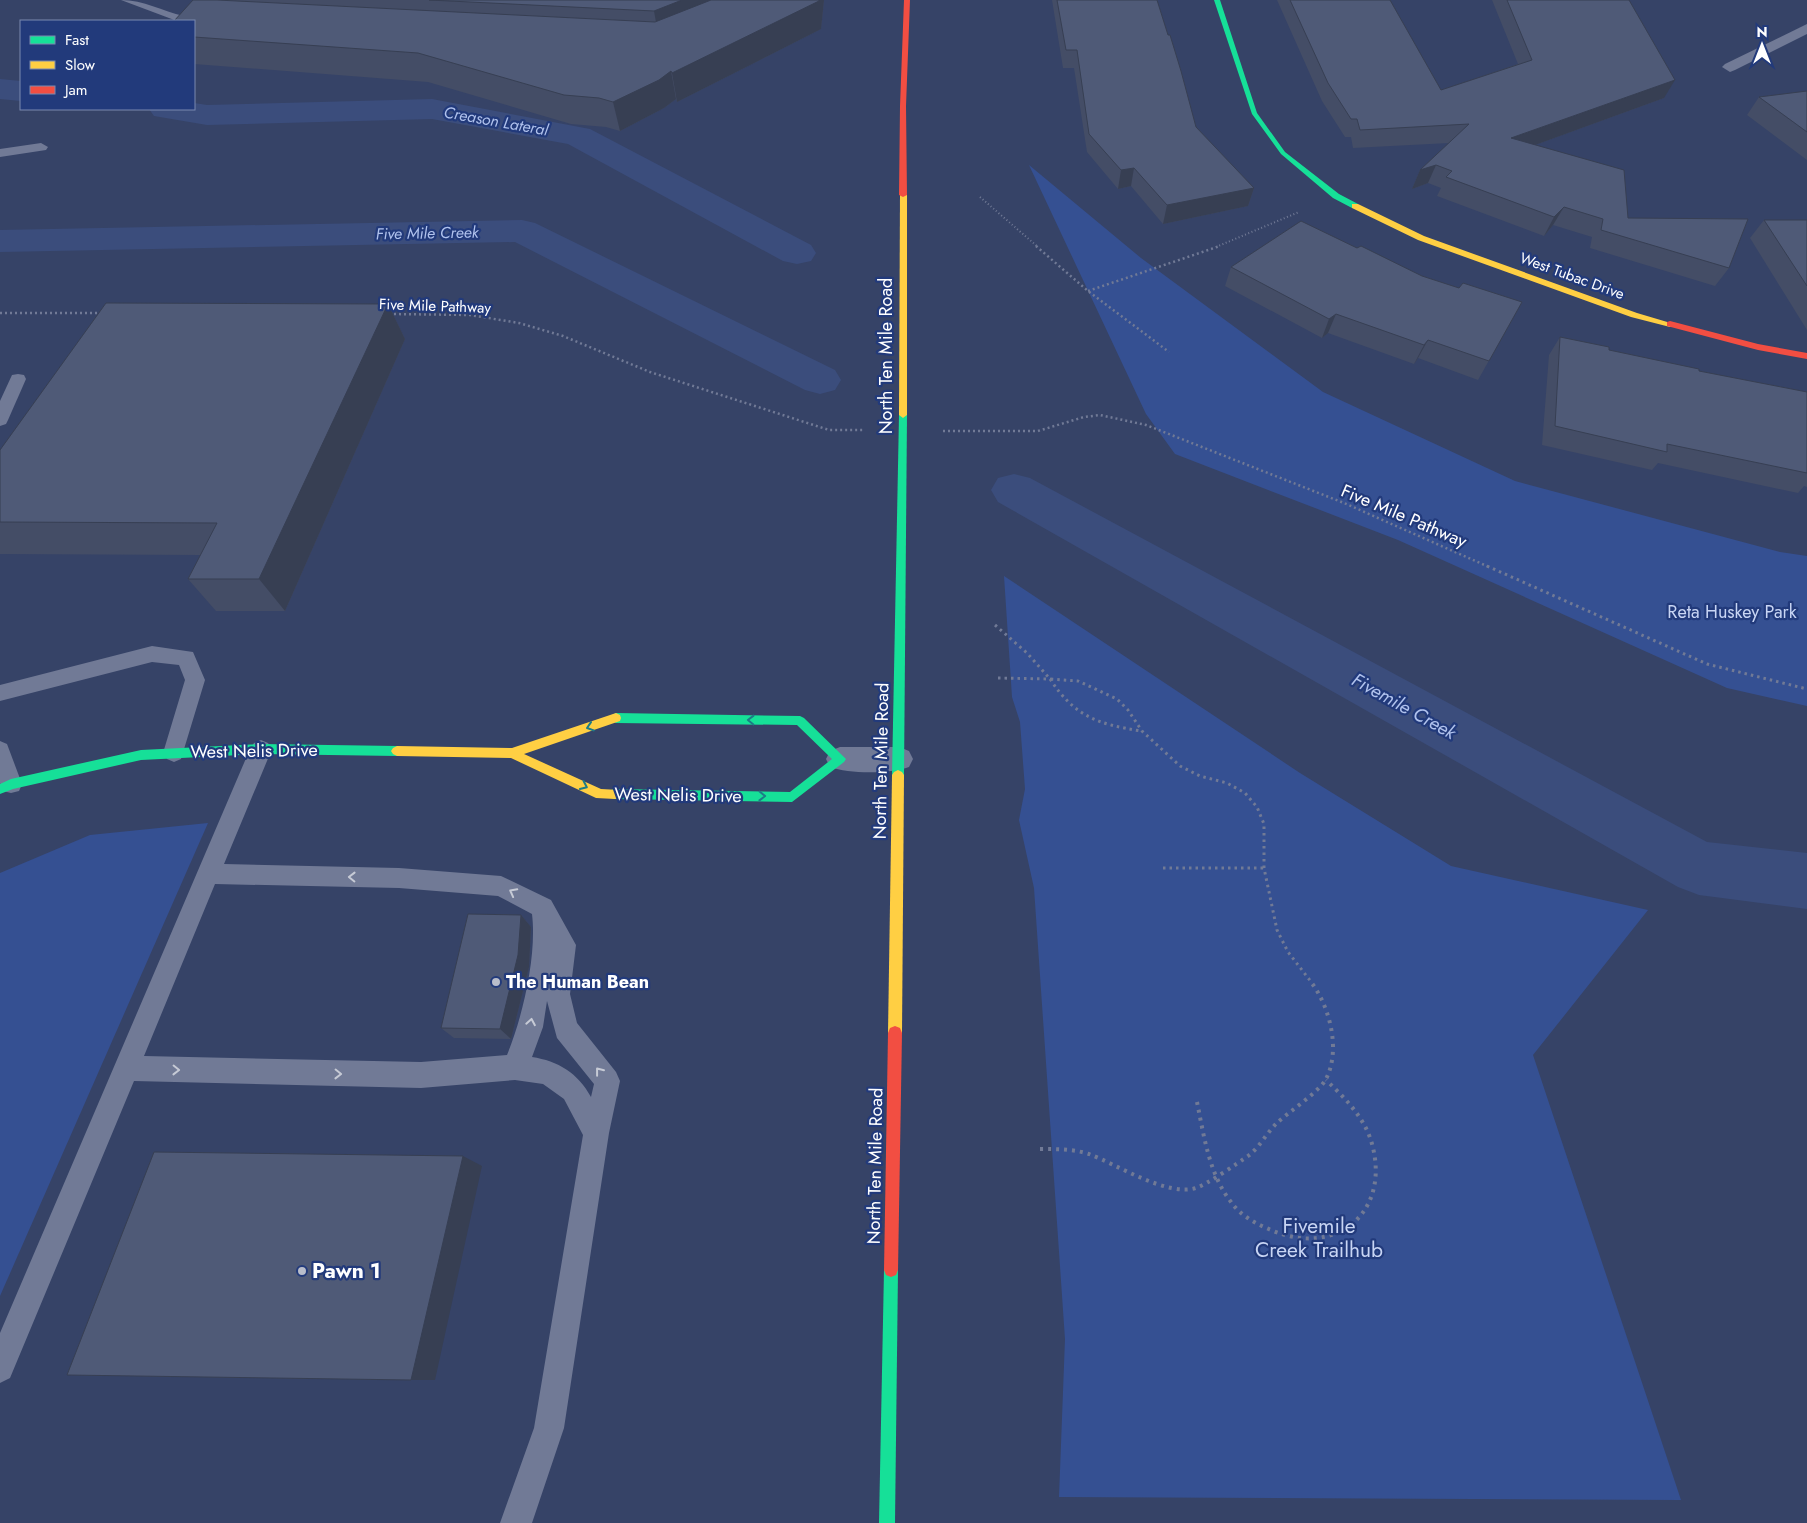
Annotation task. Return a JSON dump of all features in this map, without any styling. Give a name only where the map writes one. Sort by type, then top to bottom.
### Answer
[{"type":"street","name":"North Ten Mile Road","points":[[887,1523],[903,480],[903,106],[907,0]]},
{"type":"street","name":"West Tubac Drive","points":[[1217,0],[1254,113],[1284,153],[1336,196],[1420,238],[1634,314],[1758,347],[1807,356]]},
{"type":"street","points":[[1730,68],[1807,28]]},
{"type":"street","name":"West Nelis Drive","points":[[6,787],[141,754],[261,749],[512,753],[616,718],[800,721],[840,759],[792,797],[600,794],[512,753]]},
{"type":"street","points":[[840,759],[899,759]]},
{"type":"lane","points":[[127,0],[184,20],[195,7]]},
{"type":"lane","points":[[195,20],[214,21]]},
{"type":"lane","points":[[0,143],[42,147],[0,153]]},
{"type":"lane","points":[[0,420],[18,379]]},
{"type":"lane","points":[[0,693],[152,654],[186,658],[195,680],[174,753]]},
{"type":"lane","points":[[0,1368],[261,749]]},
{"type":"lane","points":[[0,750],[6,787]]},
{"type":"lane","points":[[209,874],[399,878],[501,886],[543,908],[564,945],[558,994],[566,1029],[607,1081],[596,1133],[549,1428],[516,1523]]},
{"type":"lane","points":[[515,1067],[531,1027],[546,934],[543,908]]},
{"type":"lane","points":[[127,1068],[421,1075],[515,1067],[548,1072],[573,1090],[596,1133]]},
{"type":"path","points":[[980,197],[1088,291],[1169,352]]},
{"type":"path","points":[[1088,291],[1174,260],[1231,243],[1304,209]]},
{"type":"path","points":[[0,313],[113,313]]},
{"type":"path","name":"Five Mile Pathway","points":[[382,314],[470,315],[519,323],[563,336],[650,372],[828,430]]},
{"type":"path","name":"Five Mile Pathway","points":[[982,431],[1038,431],[1084,417],[1100,416],[1120,418],[1146,425],[1344,503],[1707,664],[1807,689]]},
{"type":"path","points":[[995,625],[1027,653],[1050,679],[1061,698],[1078,714],[1093,722],[1142,731]]},
{"type":"path","points":[[998,678],[1078,681],[1117,699],[1128,710],[1142,731],[1180,766],[1200,776],[1227,783],[1244,793],[1257,807],[1264,824],[1264,868],[1277,930],[1288,952],[1317,990],[1330,1022],[1332,1057],[1326,1080],[1277,1123],[1249,1155],[1196,1188],[1176,1188],[1149,1181],[1088,1154],[1067,1149],[1040,1149]]},
{"type":"path","points":[[1163,868],[1264,868]]},
{"type":"path","points":[[1198,1102],[1204,1136],[1229,1201],[1246,1217],[1271,1232],[1296,1240],[1320,1241],[1340,1234],[1357,1222],[1368,1207],[1375,1188],[1376,1169],[1373,1146],[1353,1106],[1326,1080]]},
{"type":"green space","name":"Reta Huskey Park","points":[[1029,165],[1141,258],[1323,392],[1515,481],[1780,552],[1807,556],[1807,706],[1727,688],[1398,540],[1175,454],[1146,414]]},
{"type":"green space","name":"Fivemile Creek Trailhub","points":[[1004,576],[1300,773],[1451,866],[1648,910],[1533,1055],[1681,1500],[1059,1497],[1065,1339],[1034,888],[1019,820],[1025,789],[1020,722],[1012,697]]},
{"type":"green space","points":[[208,823],[0,1296],[0,873],[90,835]]},
{"type":"building","points":[[193,0],[655,22],[711,0],[819,0],[672,73],[671,71],[659,80],[613,102],[599,98],[564,95],[418,53],[195,37],[195,20],[175,20]]},
{"type":"building","points":[[429,0],[682,0],[654,11]]},
{"type":"building","points":[[1057,0],[1157,0],[1168,35],[1170,35],[1196,127],[1254,188],[1167,205],[1134,168],[1121,170],[1089,134],[1077,50],[1066,50]]},
{"type":"building","points":[[1290,0],[1390,0],[1441,90],[1532,60],[1507,0],[1629,0],[1675,80],[1511,138],[1624,170],[1628,218],[1748,219],[1729,268],[1601,230],[1603,219],[1564,207],[1554,217],[1446,177],[1452,171],[1436,165],[1420,170],[1469,124],[1360,130],[1357,119],[1351,119],[1328,83]]},
{"type":"building","points":[[1807,91],[1807,132],[1759,97]]},
{"type":"building","points":[[1764,220],[1807,220],[1807,286]]},
{"type":"building","points":[[1301,221],[1357,248],[1361,246],[1422,276],[1459,288],[1463,283],[1522,302],[1489,361],[1428,340],[1424,345],[1336,314],[1329,319],[1231,267]]},
{"type":"building","points":[[106,303],[388,304],[259,579],[188,579],[217,523],[0,522],[0,450]]},
{"type":"building","points":[[1560,337],[1609,347],[1609,350],[1699,369],[1699,371],[1807,392],[1807,473],[1667,444],[1667,452],[1555,426]]},
{"type":"building","name":"The Human Bean","points":[[468,914],[521,915],[518,955],[500,1029],[441,1028]]},
{"type":"building","name":"Pawn 1","points":[[154,1152],[463,1156],[411,1380],[67,1375]]},
{"type":"waterway","name":"Creason Lateral","points":[[0,89],[20,91]]},
{"type":"waterway","name":"Creason Lateral","points":[[173,110],[207,115],[432,109],[578,136],[797,253]]},
{"type":"waterway","name":"Five Mile Creek","points":[[0,241],[522,231],[820,380]]},
{"type":"waterway","name":"Fivemile Creek","points":[[1014,490],[1699,868],[1807,881]]},
{"type":"traffic: fast","points":[[1217,0],[1254,113],[1283,153],[1336,196],[1355,206]]},
{"type":"traffic: fast","points":[[898,775],[903,415]]},
{"type":"traffic: fast","points":[[615,794],[792,797],[840,759],[800,721],[616,718]]},
{"type":"traffic: fast","points":[[0,789],[11,784],[141,755],[261,749],[397,751]]},
{"type":"traffic: fast","points":[[887,1523],[891,1270]]},
{"type":"traffic: slow","points":[[903,195],[903,415]]},
{"type":"traffic: slow","points":[[1355,206],[1421,238],[1634,315],[1670,324]]},
{"type":"traffic: slow","points":[[615,794],[600,794],[512,753],[616,718]]},
{"type":"traffic: slow","points":[[397,751],[512,753]]},
{"type":"traffic: slow","points":[[895,1033],[898,775]]},
{"type":"traffic: jam","points":[[903,195],[903,106],[907,0]]},
{"type":"traffic: jam","points":[[1670,324],[1758,347],[1807,356]]},
{"type":"traffic: jam","points":[[891,1270],[895,1033]]},
{"type":"place","name":"The Human Bean","points":[[496,982]]},
{"type":"place","name":"Pawn 1","points":[[302,1271]]}]
